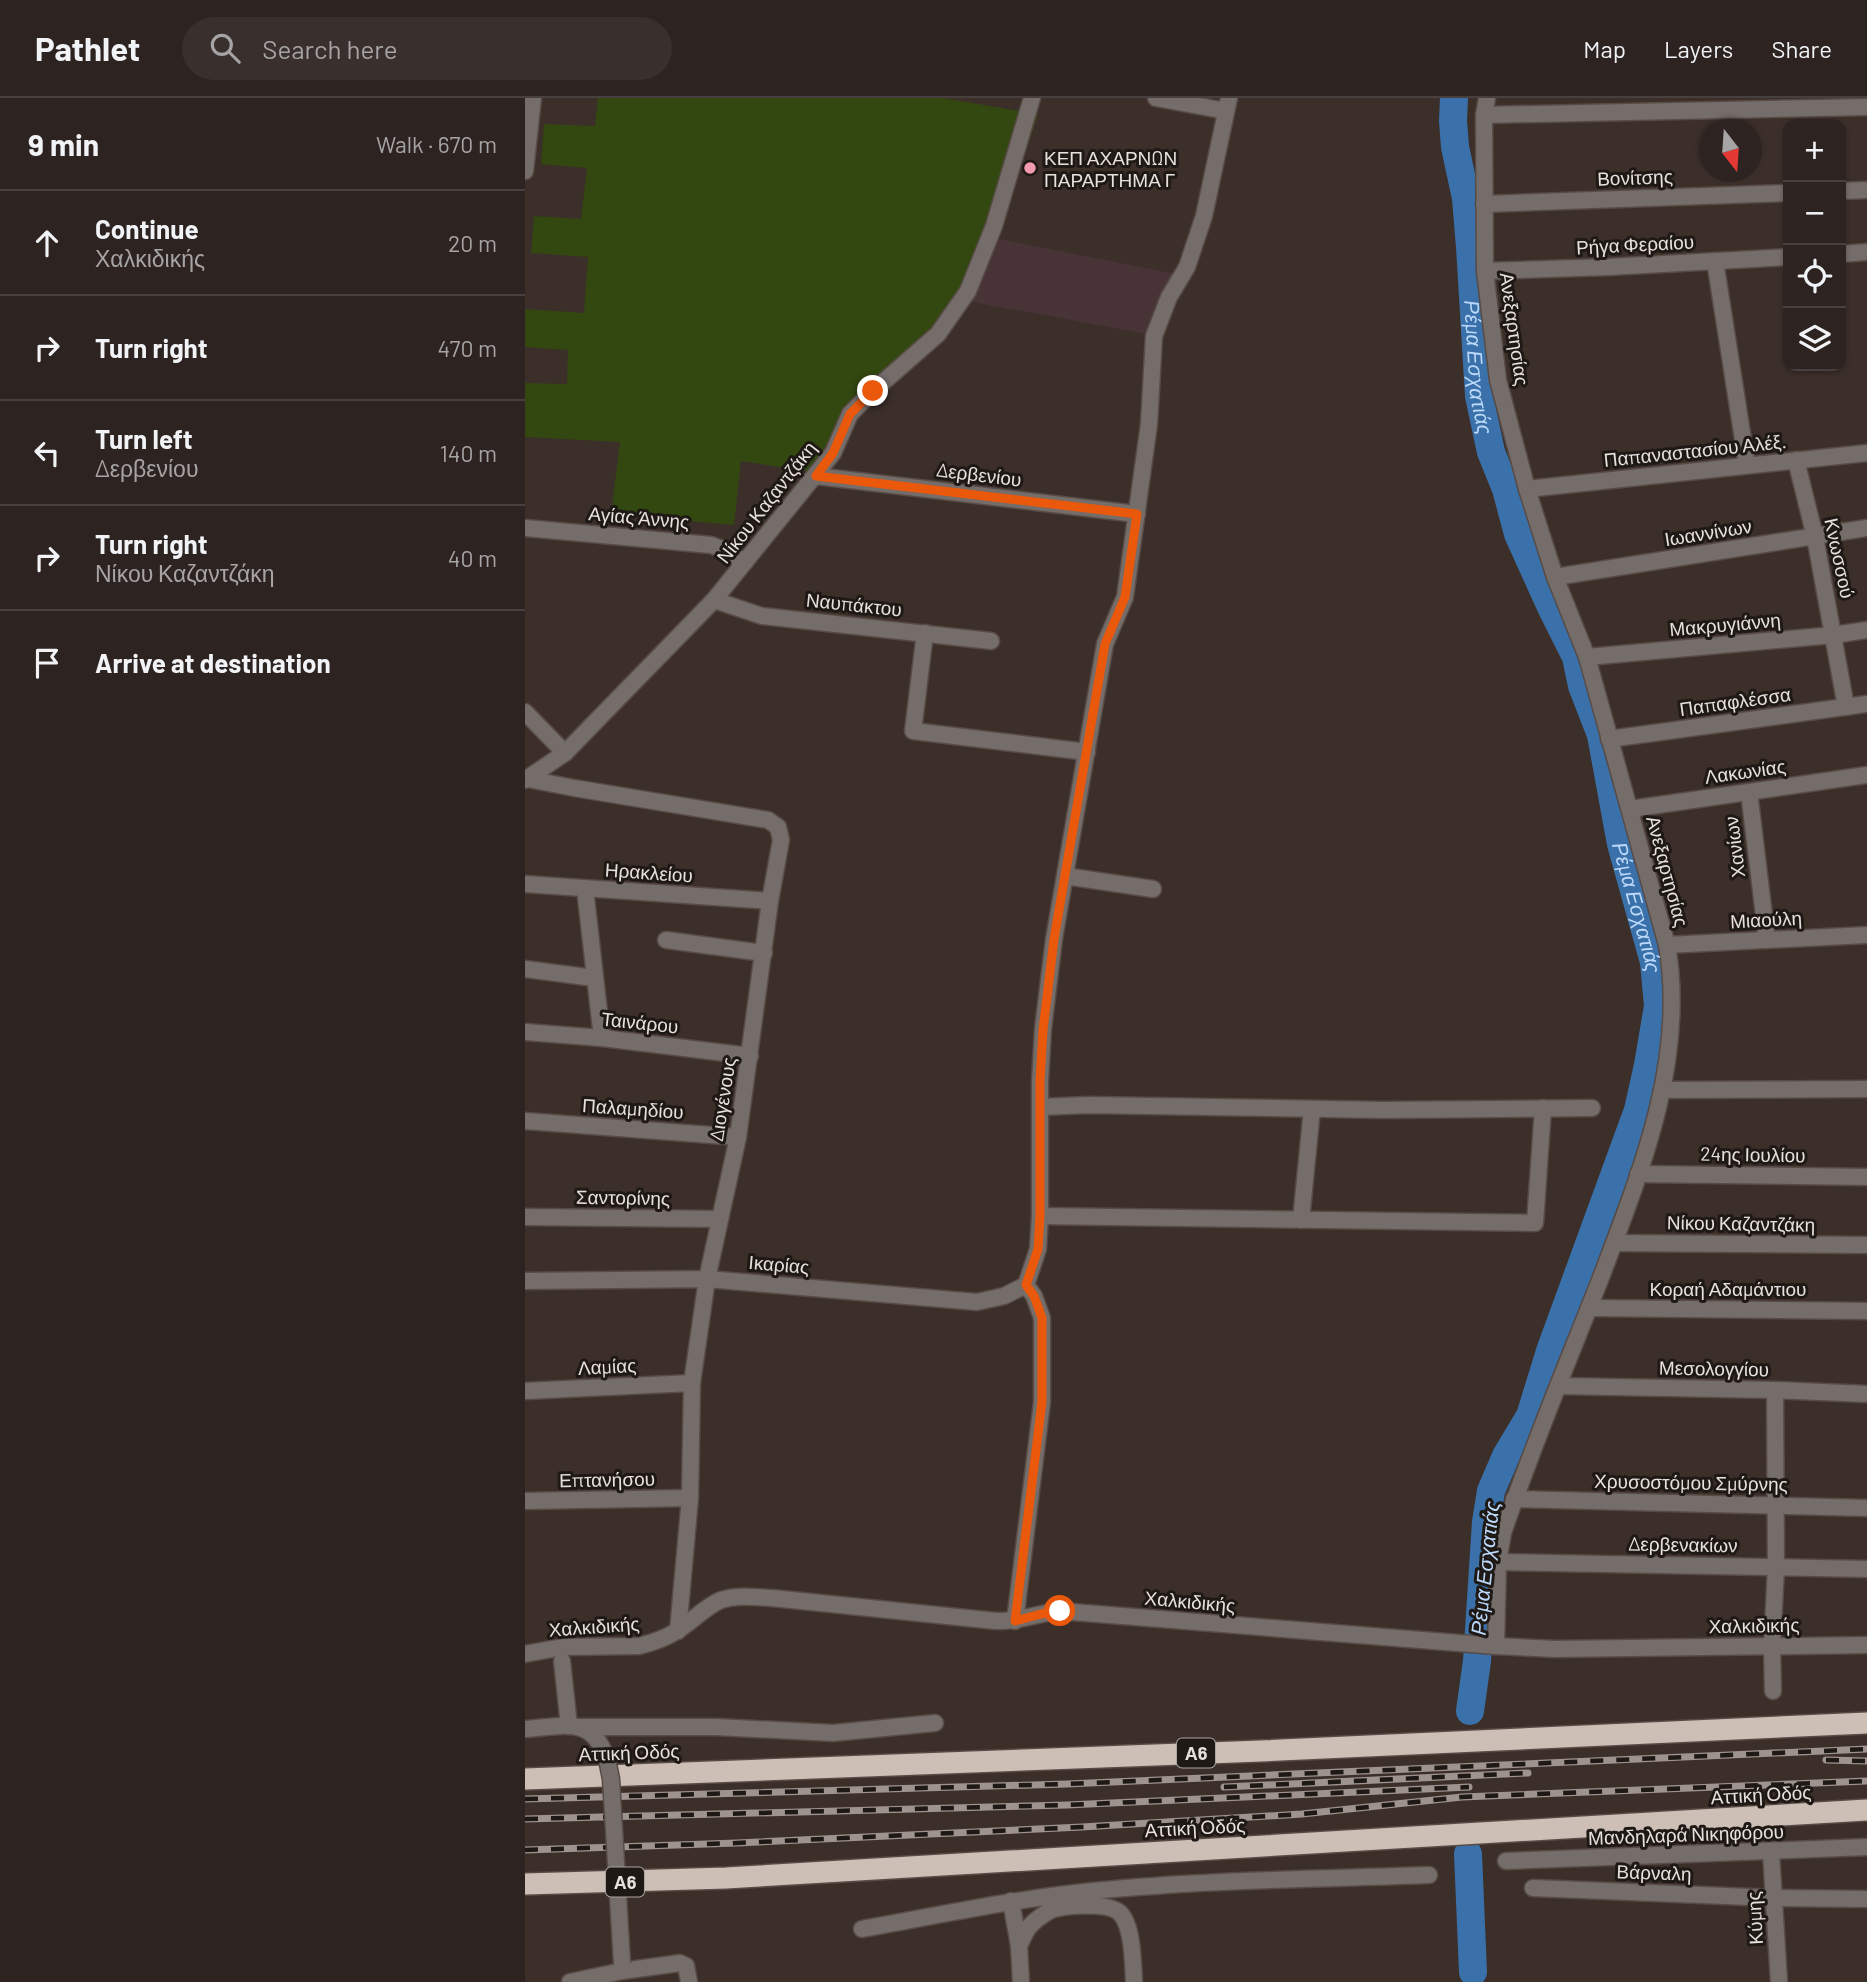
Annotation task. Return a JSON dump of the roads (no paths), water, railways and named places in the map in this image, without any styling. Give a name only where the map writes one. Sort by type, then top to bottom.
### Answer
[{"type":"highway","name":"Αττική Οδός","points":[[525,1779],[1288,1750],[1867,1723]]},
{"type":"highway","name":"Αττική Οδός","points":[[525,1884],[726,1878],[1867,1810]]},
{"type":"street","points":[[525,171],[533,98]]},
{"type":"street","name":"Νίκου Καζαντζάκη","points":[[526,779],[565,753],[714,600],[833,453],[850,414],[938,334],[968,291],[994,226],[1032,98]]},
{"type":"street","points":[[1015,1621],[1042,1402],[1042,1318],[1034,1296],[1026,1285],[1038,1249],[1043,1030],[1054,939],[1105,644],[1125,597],[1149,424],[1154,336],[1169,297],[1187,267],[1204,216],[1227,105],[1156,98]]},
{"type":"street","name":"Ανεξαρτησίας","points":[[1487,98],[1484,115],[1485,271],[1498,380],[1527,489],[1555,577],[1587,657],[1630,809],[1667,945],[1671,969],[1672,1012],[1662,1090],[1649,1143],[1614,1243],[1503,1533],[1490,1646]]},
{"type":"street","points":[[1484,115],[1867,107]]},
{"type":"street","points":[[1846,191],[1867,190]]},
{"type":"street","name":"Βονίτσης","points":[[1484,204],[1783,193]]},
{"type":"street","points":[[1846,254],[1867,252]]},
{"type":"street","name":"Ρήγα Φεραίου","points":[[1485,271],[1783,257]]},
{"type":"street","points":[[1715,261],[1748,465]]},
{"type":"street","name":"Παπαναστασίου Αλέξ.","points":[[1527,489],[1867,453]]},
{"type":"street","name":"Κνωσσού","points":[[1796,460],[1815,537],[1846,707]]},
{"type":"street","name":"Δερβενίου","points":[[816,476],[1137,514]]},
{"type":"street","name":"Αγίας Άννης","points":[[525,528],[711,545],[745,562]]},
{"type":"street","name":"Ιωαννίνων","points":[[1555,577],[1867,528]]},
{"type":"street","name":"Ναυπάκτου","points":[[714,600],[762,615],[991,641]]},
{"type":"street","name":"Μακρυγιάννη","points":[[1587,657],[1867,630]]},
{"type":"street","points":[[925,633],[913,731],[1087,752]]},
{"type":"street","name":"Παπαφλέσσα","points":[[1609,739],[1867,704]]},
{"type":"street","points":[[525,712],[565,753]]},
{"type":"street","name":"Λακωνίας","points":[[1630,809],[1867,775]]},
{"type":"street","name":"Διογένους","points":[[526,779],[768,820],[778,827],[781,840],[770,901],[738,1137],[707,1279],[692,1383],[690,1498],[678,1631]]},
{"type":"street","name":"Χανίων","points":[[1749,792],[1767,940]]},
{"type":"street","points":[[1065,876],[1153,889]]},
{"type":"street","name":"Ηρακλείου","points":[[525,884],[770,901]]},
{"type":"street","points":[[585,889],[602,1038]]},
{"type":"street","name":"Μιαούλη","points":[[1667,945],[1867,935]]},
{"type":"street","points":[[666,940],[764,953]]},
{"type":"street","points":[[525,969],[594,978]]},
{"type":"street","name":"Ταινάρου","points":[[525,1032],[602,1038],[750,1056]]},
{"type":"street","points":[[1662,1090],[1867,1089]]},
{"type":"street","points":[[1040,1107],[1592,1108]]},
{"type":"street","points":[[1040,1216],[1535,1223],[1543,1108]]},
{"type":"street","points":[[1301,1220],[1312,1109]]},
{"type":"street","name":"Παλαμηδίου","points":[[525,1121],[738,1137]]},
{"type":"street","name":"24ης Ιουλίου","points":[[1638,1174],[1867,1177]]},
{"type":"street","name":"Σαντορίνης","points":[[525,1217],[720,1219]]},
{"type":"street","name":"Νίκου Καζαντζάκη","points":[[1614,1243],[1867,1245]]},
{"type":"street","name":"Ικαρίας","points":[[525,1281],[707,1279],[977,1301],[1004,1296],[1026,1285]]},
{"type":"street","name":"Κοραή Αδαμάντιου","points":[[1589,1308],[1867,1311]]},
{"type":"street","name":"Λαμίας","points":[[525,1391],[692,1383]]},
{"type":"street","name":"Μεσολογγίου","points":[[1559,1386],[1867,1394]]},
{"type":"street","points":[[1773,1691],[1776,1567],[1775,1390]]},
{"type":"street","name":"Επτανήσου","points":[[525,1501],[690,1498]]},
{"type":"street","name":"Χρυσοστόμου Σμύρνης","points":[[1514,1499],[1867,1508]]},
{"type":"street","name":"Δερβενακίων","points":[[1499,1562],[1867,1569]]},
{"type":"street","name":"Χαλκιδικής","points":[[525,1654],[563,1647],[639,1646],[678,1631],[713,1604],[735,1597],[772,1598],[988,1621],[1015,1621],[1060,1611],[1462,1645],[1556,1649],[1867,1645]]},
{"type":"street","points":[[562,1661],[575,1727]]},
{"type":"street","points":[[525,1729],[716,1727],[833,1733],[935,1723]]},
{"type":"street","points":[[575,1727],[593,1733],[601,1743],[611,1779],[622,1967]]},
{"type":"street","name":"Μανδηλαρά Νικηφόρου","points":[[1506,1861],[1867,1847]]},
{"type":"street","name":"Κύμης","points":[[1771,1852],[1779,1982]]},
{"type":"street","points":[[862,1929],[1011,1901],[1094,1891],[1429,1875]]},
{"type":"street","name":"Βάρναλη","points":[[1533,1888],[1867,1899]]},
{"type":"street","points":[[1011,1901],[1019,1946],[1021,1982]]},
{"type":"street","points":[[1019,1946],[1029,1926],[1049,1911],[1073,1906],[1100,1906],[1119,1912],[1127,1922],[1134,1982]]},
{"type":"street","points":[[570,1982],[622,1967],[680,1963],[686,1966],[689,1982]]},
{"type":"waterway","name":"Ρέμα Εσχατιάς","points":[[1454,98],[1455,147],[1466,198],[1479,396],[1491,452],[1506,489],[1518,534],[1576,657],[1582,686],[1601,735],[1621,844],[1654,962],[1658,1006],[1638,1110],[1550,1351],[1530,1416],[1506,1456],[1491,1491],[1486,1522],[1477,1661],[1470,1711]]},
{"type":"waterway","name":"Ρέμα Εσχατιάς","points":[[1468,1854],[1473,1972]]},
{"type":"waterway","points":[[1466,1982],[1473,1972]]},
{"type":"railway","points":[[525,1799],[1067,1784],[1867,1749]]},
{"type":"railway","points":[[1826,1760],[1867,1761]]},
{"type":"railway","points":[[1224,1787],[1528,1773]]},
{"type":"railway","points":[[525,1850],[1082,1827],[1302,1814],[1462,1797],[1867,1781]]},
{"type":"railway","points":[[525,1819],[1067,1805],[1469,1787]]},
{"type":"place","name":"ΚΕΠ ΑΧΑΡΝΩΝ ΠΑΡΑΡΤΗΜΑ Γ","points":[[1030,168]]}]
